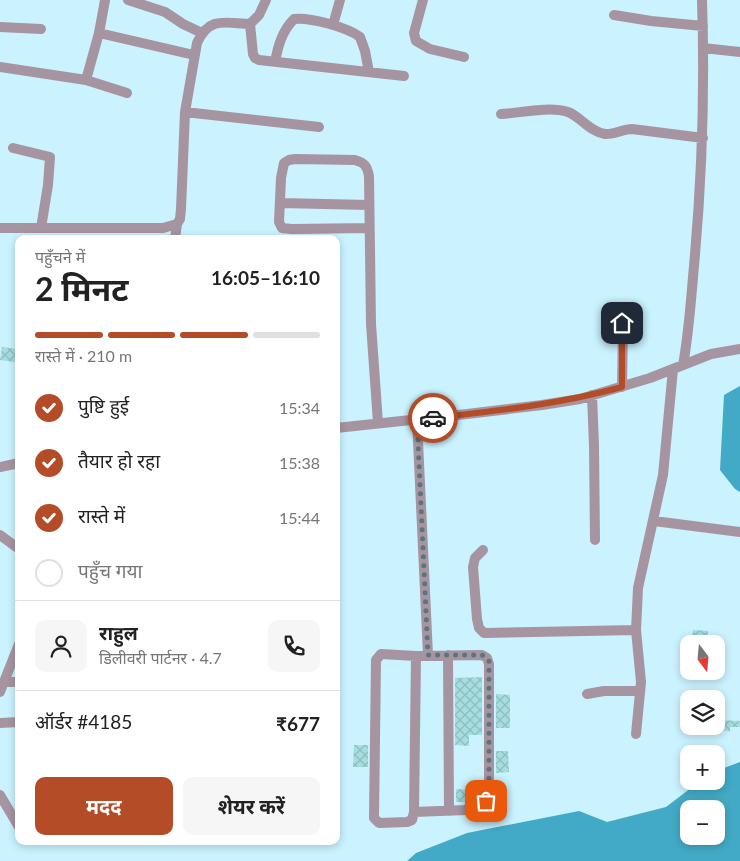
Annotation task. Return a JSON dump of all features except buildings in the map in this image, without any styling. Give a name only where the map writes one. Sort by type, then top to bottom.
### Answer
[{"type":"street","points":[[86,80],[99,33],[105,0]]},
{"type":"street","points":[[128,0],[166,12],[183,24],[202,32]]},
{"type":"street","points":[[176,235],[181,209],[185,112],[194,55],[202,32],[214,24],[250,24],[259,15],[266,0]]},
{"type":"street","points":[[333,26],[340,0]]},
{"type":"street","points":[[423,0],[414,33],[416,41],[430,49],[464,57]]},
{"type":"street","points":[[683,365],[697,234],[703,138],[702,0]]},
{"type":"street","points":[[614,15],[658,22],[703,26]]},
{"type":"street","points":[[275,62],[279,43],[289,24],[294,19],[300,18],[333,26],[360,36],[366,51],[370,72]]},
{"type":"street","points":[[250,24],[255,58],[264,61],[404,76]]},
{"type":"street","points":[[0,27],[41,29]]},
{"type":"street","points":[[99,33],[194,55]]},
{"type":"street","points":[[703,48],[740,52]]},
{"type":"street","points":[[0,67],[86,80],[127,93]]},
{"type":"street","points":[[501,114],[556,110],[576,116],[603,134],[632,129],[703,138]]},
{"type":"street","points":[[185,112],[319,128]]},
{"type":"street","points":[[13,148],[50,157],[48,185],[41,228]]},
{"type":"street","points":[[370,228],[282,228],[279,222],[281,173],[284,163],[296,159],[355,160],[363,162],[367,167],[369,176],[369,205],[370,228],[371,333],[378,423]]},
{"type":"street","points":[[280,203],[369,205]]},
{"type":"street","points":[[0,228],[162,228],[177,224]]},
{"type":"street","points":[[622,323],[622,387]]},
{"type":"street","points":[[340,428],[542,405],[622,387],[711,354],[740,349]]},
{"type":"street","points":[[636,734],[640,691],[640,665],[636,630],[637,597],[641,569],[654,521],[663,475],[673,369]]},
{"type":"street","points":[[592,395],[595,540]]},
{"type":"street","points":[[417,420],[428,655]]},
{"type":"street","points":[[0,467],[15,464]]},
{"type":"street","points":[[654,521],[740,532]]},
{"type":"street","points":[[0,535],[15,546]]},
{"type":"street","points":[[483,550],[475,558],[473,567],[477,619],[481,631],[489,633],[636,630]]},
{"type":"street","points":[[414,812],[466,810],[475,803],[489,799],[490,664],[487,658],[482,655],[416,656],[384,653],[377,658],[374,814],[376,822],[410,821],[413,818],[416,656]]},
{"type":"street","points":[[0,692],[15,654]]},
{"type":"street","points":[[448,655],[448,811]]},
{"type":"street","points":[[4,682],[15,682]]},
{"type":"street","points":[[588,694],[604,691],[640,691]]},
{"type":"street","points":[[0,723],[15,722]]},
{"type":"street","points":[[0,795],[15,820]]},
{"type":"water","points":[[740,386],[740,492],[735,489],[720,470],[724,395]]},
{"type":"water","points":[[740,762],[740,861],[407,861],[416,853],[467,833],[579,811],[607,822],[666,807],[688,790],[725,790],[725,768]]},
{"type":"way so far","points":[[433,418],[417,420],[428,655],[482,655],[489,661],[489,799],[486,801]]},
{"type":"route","points":[[433,418],[542,405],[580,398],[622,387],[622,323]]}]
